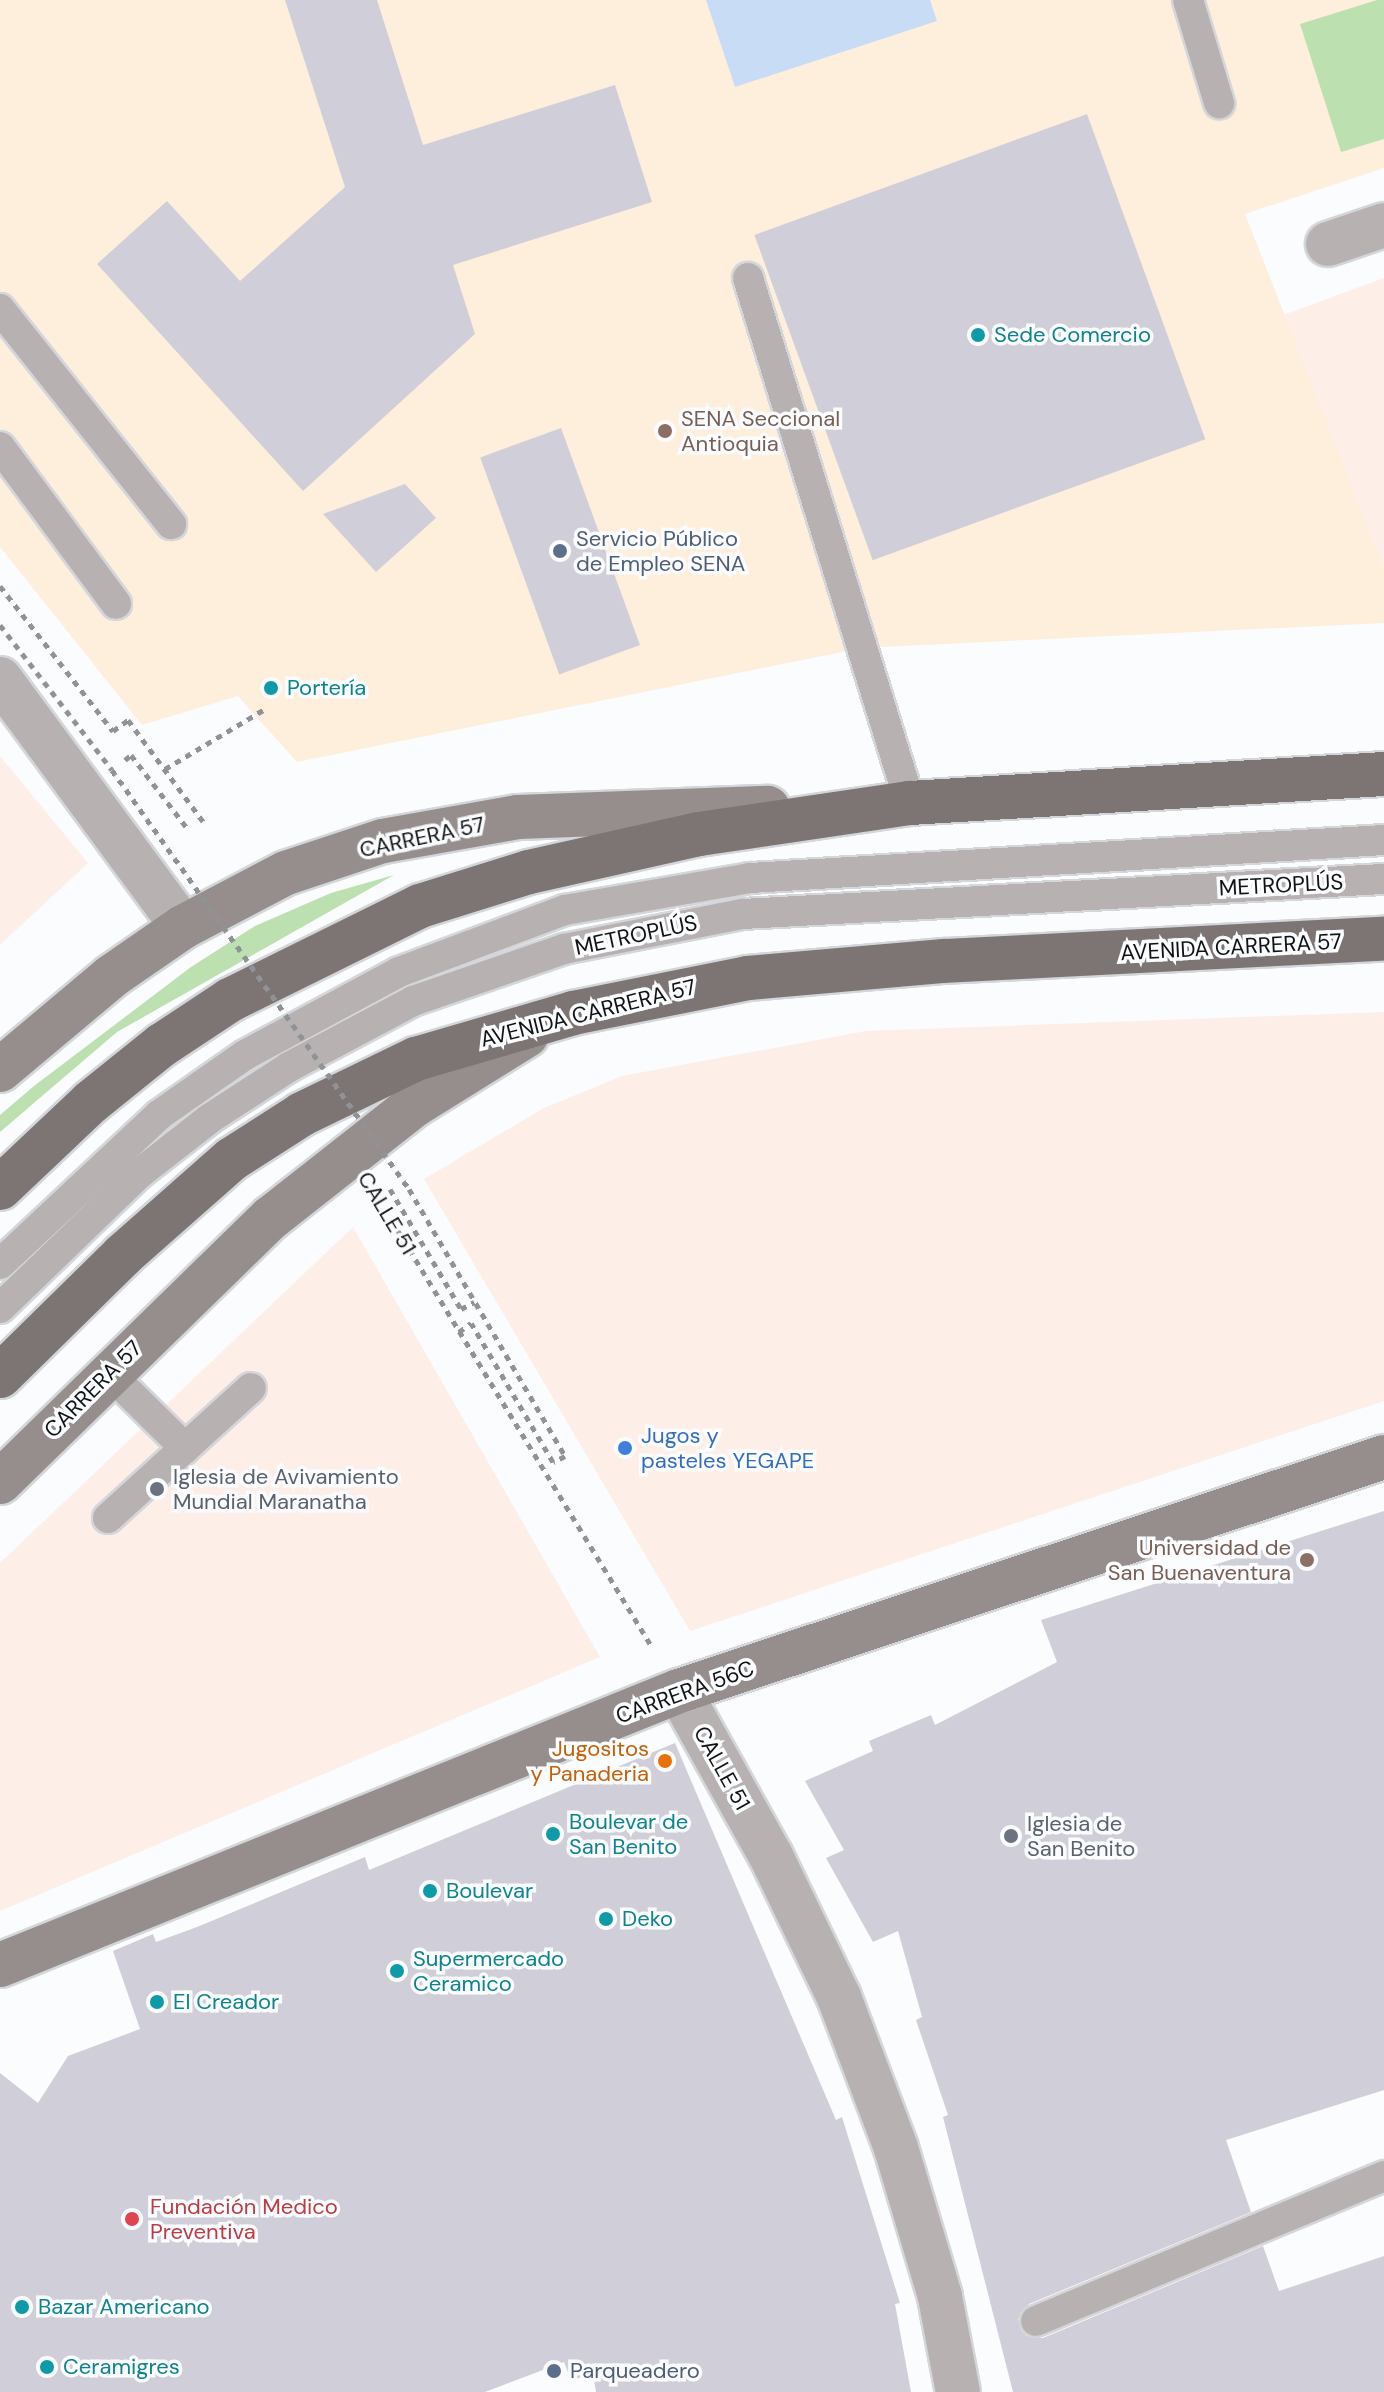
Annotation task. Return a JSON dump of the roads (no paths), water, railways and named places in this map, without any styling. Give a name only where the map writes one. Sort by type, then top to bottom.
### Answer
[{"type":"main road","points":[[0,1188],[91,1102],[162,1045],[230,1000],[420,906],[617,850],[910,803],[1384,774]]},
{"type":"main road","name":"AVENIDA CARRERA 57","points":[[0,1376],[176,1206],[232,1159],[302,1114],[416,1059],[650,994],[831,969],[1384,939]]},
{"type":"street","points":[[1328,244],[1384,225]]},
{"type":"street","points":[[0,679],[183,927]]},
{"type":"street","name":"CARRERA 57","points":[[0,1070],[112,976],[183,927],[286,873],[383,841],[518,817],[910,803]]},
{"type":"street","name":"CARRERA 57","points":[[0,1482],[272,1217],[350,1153],[465,1071],[573,1013]]},
{"type":"street","name":"CARRERA 56C","points":[[0,1965],[679,1691],[1384,1457]]},
{"type":"street","name":"CALLE 51","points":[[679,1691],[771,1856],[839,1997],[896,2148],[940,2297],[958,2392]]},
{"type":"lane","points":[[1188,0],[1219,103]]},
{"type":"lane","points":[[748,278],[910,803]]},
{"type":"lane","points":[[0,309],[171,524]]},
{"type":"lane","points":[[0,447],[116,604]]},
{"type":"lane","name":"METROPLÚS","points":[[0,1264],[159,1115],[232,1063],[399,972],[565,910],[750,878],[1384,840]]},
{"type":"lane","name":"METROPLÚS","points":[[0,1308],[140,1173],[209,1119],[289,1067],[413,1001],[564,949],[758,912],[1384,879]]},
{"type":"lane","points":[[109,1373],[185,1448]]},
{"type":"lane","points":[[108,1518],[251,1388]]},
{"type":"lane","points":[[1036,2321],[1384,2176]]},
{"type":"water","points":[[706,0],[930,0],[937,21],[735,87]]},
{"type":"place","name":"Sede Comercio","points":[[978,335]]},
{"type":"place","name":"SENA Seccional Antioquia","points":[[665,431]]},
{"type":"place","name":"Servicio Público de Empleo SENA","points":[[560,551]]},
{"type":"place","name":"Portería","points":[[271,688]]},
{"type":"place","name":"Jugos y pasteles YEGAPE","points":[[625,1448]]},
{"type":"place","name":"Iglesia de Avivamiento Mundial Maranatha","points":[[157,1489]]},
{"type":"place","name":"Universidad de San Buenaventura","points":[[1307,1560]]},
{"type":"place","name":"Jugositos y Panaderia","points":[[665,1761]]},
{"type":"place","name":"Boulevar de San Benito","points":[[553,1834]]},
{"type":"place","name":"Iglesia de San Benito","points":[[1011,1836]]},
{"type":"place","name":"Boulevar","points":[[430,1891]]},
{"type":"place","name":"Deko","points":[[606,1919]]},
{"type":"place","name":"Supermercado Ceramico","points":[[397,1971]]},
{"type":"place","name":"El Creador","points":[[157,2002]]},
{"type":"place","name":"Fundación Medico Preventiva","points":[[132,2219]]},
{"type":"place","name":"Bazar Americano","points":[[22,2307]]},
{"type":"place","name":"Ceramigres","points":[[47,2367]]},
{"type":"place","name":"Parqueadero","points":[[554,2371]]}]
